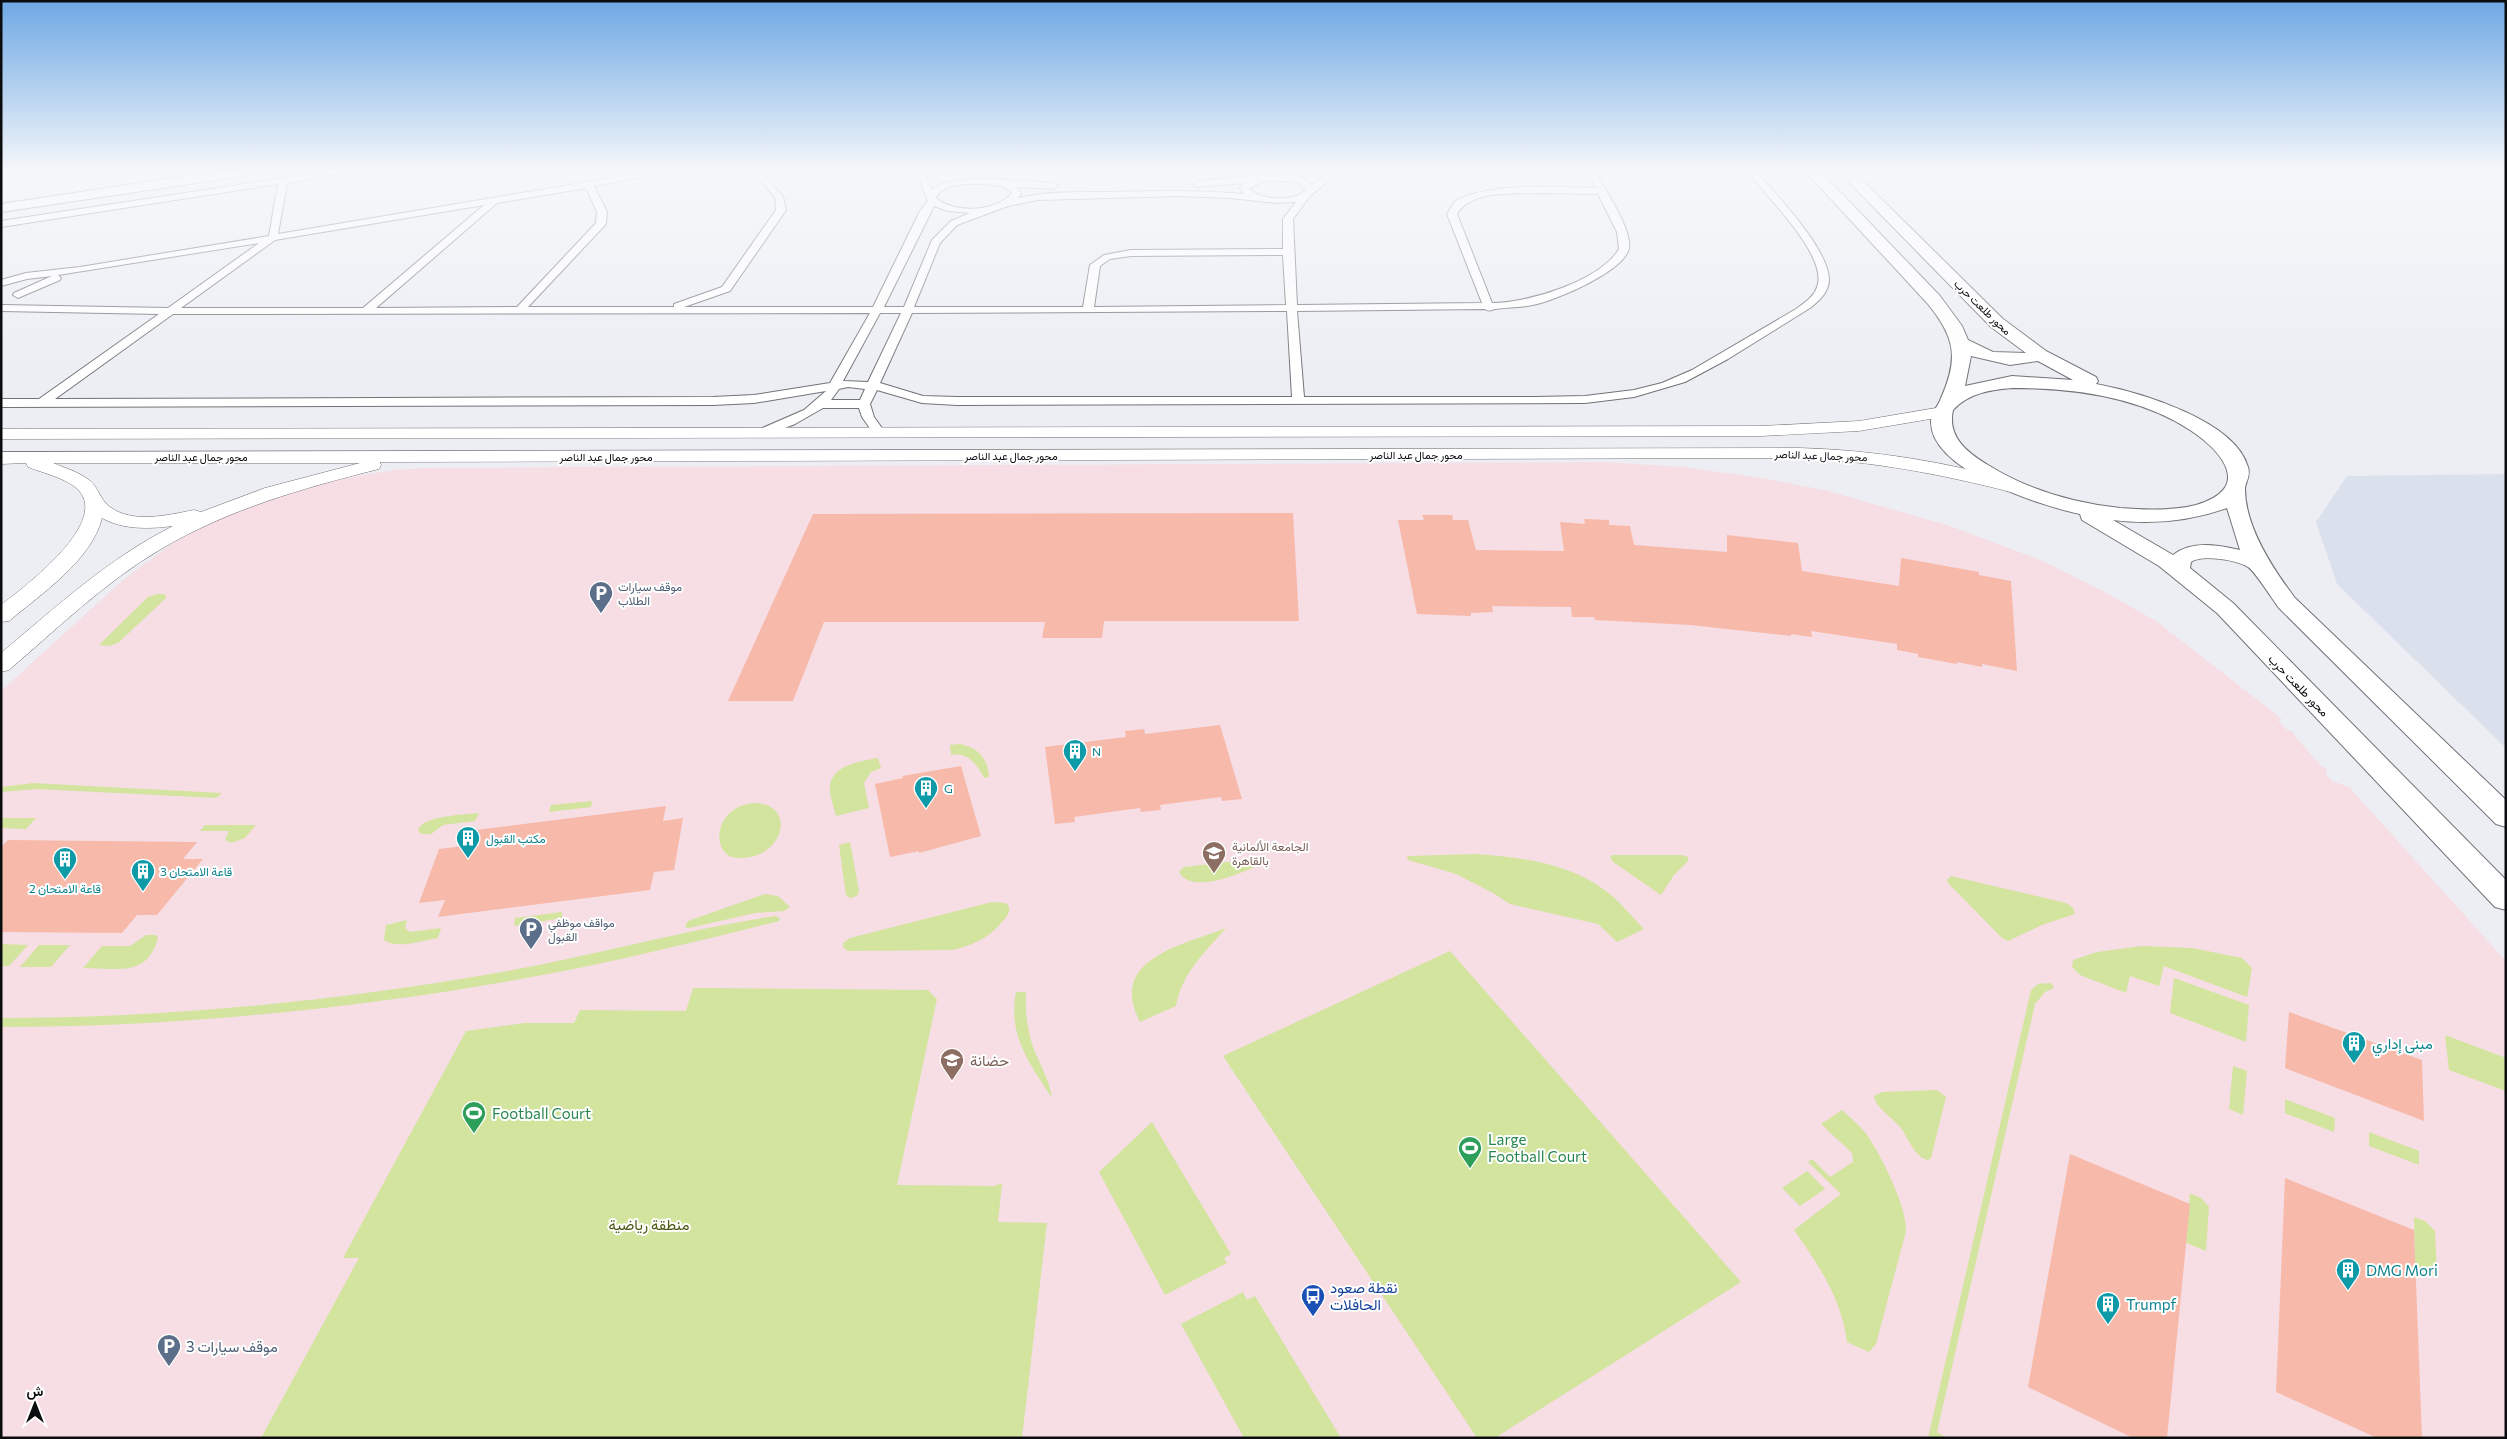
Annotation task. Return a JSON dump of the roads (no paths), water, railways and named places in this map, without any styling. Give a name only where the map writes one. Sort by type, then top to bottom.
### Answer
[{"type":"main road","points":[[1875,238],[1944,312],[1960,343],[1962,365],[1946,408],[1941,423],[1944,434],[1957,451],[1978,468],[2018,488],[2067,504],[2120,514],[2171,515],[2212,507],[2226,500],[2236,491],[2240,482],[2240,471],[2236,460],[2215,438],[2168,411],[2119,394],[2067,384],[2012,382],[1973,389],[1946,408]]},
{"type":"main road","name":"محور طلعت حرب","points":[[1912,238],[1997,323],[2040,355],[2119,394]]},
{"type":"main road","points":[[1960,343],[1976,352],[2000,359],[2031,359],[2040,355]]},
{"type":"main road","name":"محور جمال عبد الناصر","points":[[1,434],[878,431],[1761,432],[1843,428],[1903,420],[1946,408]]},
{"type":"main road","points":[[1843,428],[1866,430],[1886,440],[1889,448],[1883,454],[1861,456]]},
{"type":"main road","points":[[621,456],[638,432]]},
{"type":"main road","name":"محور جمال عبد الناصر","points":[[9,458],[1799,453],[1861,456],[1933,466],[2018,488]]},
{"type":"main road","points":[[9,458],[62,472],[83,484],[102,512],[118,519],[142,522],[171,520],[232,506],[306,482],[408,456]]},
{"type":"main road","points":[[2236,491],[2240,524],[2257,562],[2287,603],[2506,817]]},
{"type":"main road","points":[[1,616],[73,552],[90,526],[94,502]]},
{"type":"main road","name":"محور طلعت حرب","points":[[2067,504],[2119,531],[2178,569],[2225,608],[2506,899]]},
{"type":"main road","points":[[1,665],[89,591],[136,555],[176,532],[232,506]]},
{"type":"main road","points":[[2178,569],[2180,559],[2201,552],[2222,552],[2257,562]]},
{"type":"street","points":[[1,283],[26,276],[80,270],[266,238]]},
{"type":"street","points":[[42,403],[173,311],[271,238]]},
{"type":"street","points":[[367,310],[451,238]]},
{"type":"street","points":[[520,310],[589,238]]},
{"type":"street","points":[[735,299],[766,238]]},
{"type":"street","points":[[764,432],[799,418],[822,404],[836,384],[877,310],[912,238]]},
{"type":"street","points":[[878,431],[868,418],[864,404],[908,310],[939,238]]},
{"type":"street","points":[[1288,238],[1298,400]]},
{"type":"street","points":[[1462,238],[1489,308]]},
{"type":"street","points":[[1,307],[173,311],[664,310],[735,299],[877,310],[1489,308],[1541,300],[1579,283],[1616,260],[1624,248],[1623,238]]},
{"type":"street","points":[[1,403],[713,401],[762,398],[836,384],[872,385],[922,399],[950,401],[1588,399],[1646,391],[1666,385],[1708,366],[1802,309],[1819,292],[1824,281],[1818,256],[1806,238]]},
{"type":"street","points":[[1088,310],[1095,265],[1107,257],[1148,252],[1288,252]]},
{"type":"street","points":[[1,307],[15,299],[18,295],[80,270]]},
{"type":"street","points":[[1,289],[16,291],[18,295]]},
{"type":"street","points":[[664,310],[735,299]]},
{"type":"street","points":[[822,404],[864,404]]},
{"type":"place","name":"موقف سيارات الطلاب","points":[[601,614]]},
{"type":"place","name":"N","points":[[1075,772]]},
{"type":"place","name":"G","points":[[926,809]]},
{"type":"place","name":"مكتب القبول","points":[[468,859]]},
{"type":"place","name":"الجامعة الألمانية بالقاهرة","points":[[1214,874]]},
{"type":"place","name":"قاعة الامتحان 2","points":[[65,880]]},
{"type":"place","name":"قاعة الامتحان 3","points":[[143,892]]},
{"type":"place","name":"مواقف موظفي القبول","points":[[531,950]]},
{"type":"place","name":"مبنى إداري","points":[[2354,1064]]},
{"type":"place","name":"حضانة","points":[[952,1081]]},
{"type":"place","name":"Football Court","points":[[474,1134]]},
{"type":"place","name":"Large Football Court","points":[[1470,1169]]},
{"type":"place","name":"DMG Mori","points":[[2348,1291]]},
{"type":"place","name":"نقطة صعود الحافلات","points":[[1313,1317]]},
{"type":"place","name":"Trumpf","points":[[2108,1325]]},
{"type":"place","name":"موقف سيارات 3","points":[[169,1367]]},
{"type":"park label","name":"منطقة رياضية","points":[[649,1224]]}]
